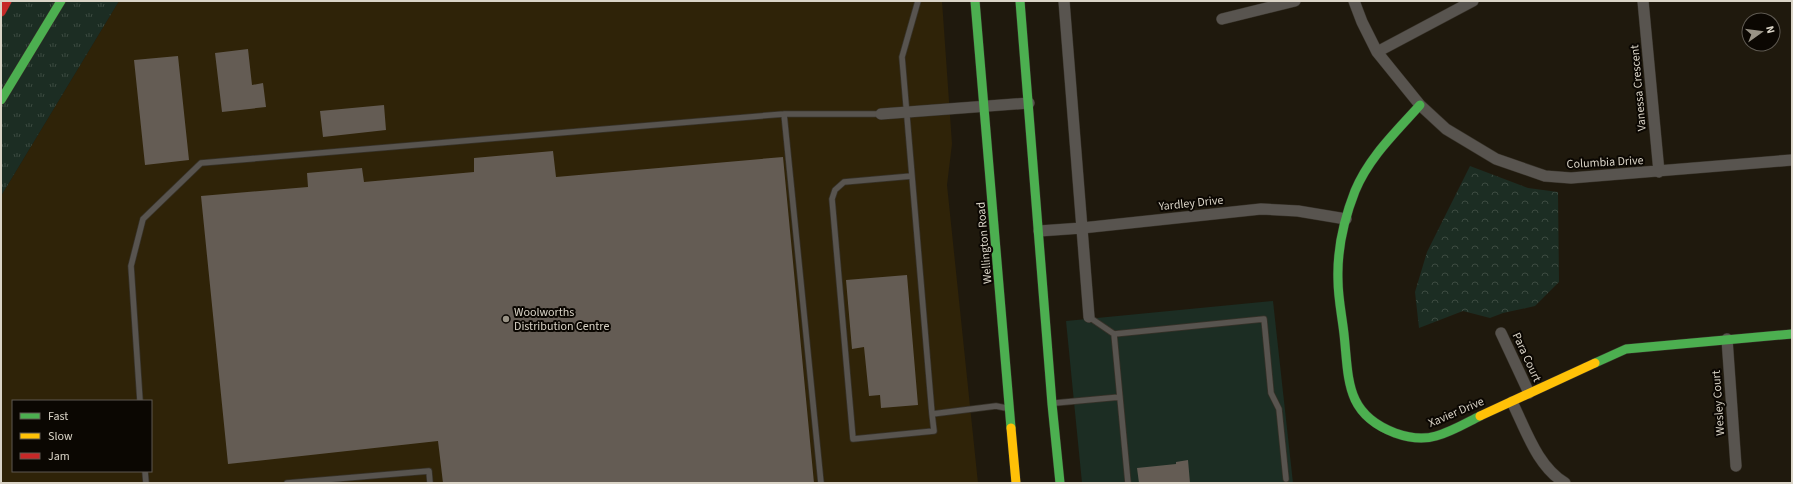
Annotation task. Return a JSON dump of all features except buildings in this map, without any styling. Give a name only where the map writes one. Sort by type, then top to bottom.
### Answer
[{"type":"main road","points":[[1,12],[8,1]]},
{"type":"main road","points":[[1,100],[61,1]]},
{"type":"main road","name":"Wellington Road","points":[[975,1],[1011,410],[1016,483]]},
{"type":"main road","points":[[1020,1],[1052,404],[1060,483]]},
{"type":"main road","name":"Xavier Drive","points":[[1420,105],[1373,158],[1360,181],[1346,219],[1338,279],[1348,372],[1354,397],[1365,416],[1380,426],[1397,434],[1419,439],[1437,436],[1512,402],[1529,392],[1626,350],[1726,339],[1792,334]]},
{"type":"street","points":[[1064,1],[1089,317]]},
{"type":"street","points":[[1222,19],[1295,1]]},
{"type":"street","name":"Columbia Drive","points":[[1354,1],[1362,22],[1377,52],[1420,105],[1446,129],[1470,145],[1496,159],[1545,176],[1571,178],[1792,160]]},
{"type":"street","points":[[1377,52],[1473,1]]},
{"type":"street","name":"Vanessa Crescent","points":[[1642,1],[1659,172]]},
{"type":"street","points":[[880,114],[1029,103]]},
{"type":"street","name":"Yardley Drive","points":[[1039,231],[1082,228],[1261,208],[1298,211],[1346,219]]},
{"type":"street","name":"Para Court","points":[[1501,332],[1529,392]]},
{"type":"street","name":"Wesley Court","points":[[1726,339],[1736,466]]},
{"type":"street","points":[[1512,402],[1542,463],[1557,478],[1565,483]]},
{"type":"lane","points":[[912,176],[844,182],[835,190],[832,199],[853,440],[934,431],[902,57],[918,1]]},
{"type":"lane","points":[[140,400],[131,266],[143,219],[201,163],[784,114],[880,114]]},
{"type":"lane","points":[[784,114],[821,483]]},
{"type":"lane","points":[[1089,317],[1114,334],[1264,319],[1271,393],[1279,409],[1286,479]]},
{"type":"lane","points":[[1114,334],[1128,483]]},
{"type":"lane","points":[[1052,404],[1120,397]]},
{"type":"lane","points":[[932,414],[996,406],[1011,410]]},
{"type":"lane","points":[[288,483],[429,471],[430,483]]},
{"type":"lane","points":[[145,472],[146,483]]},
{"type":"shaded area","points":[[119,1],[942,1],[952,144],[947,185],[978,483],[1,483],[1,196]]},
{"type":"green space","points":[[1,1],[119,1],[1,196]]},
{"type":"green space","points":[[1470,166],[1528,188],[1558,192],[1559,282],[1535,306],[1503,313],[1490,318],[1463,311],[1419,328],[1415,292],[1427,252]]},
{"type":"green space","points":[[1273,301],[1293,483],[1082,483],[1066,321]]},
{"type":"traffic: fast","points":[[1,100],[61,1]]},
{"type":"traffic: fast","points":[[975,1],[1011,428]]},
{"type":"traffic: fast","points":[[1020,1],[1052,404],[1060,483]]},
{"type":"traffic: fast","points":[[1420,105],[1375,156],[1355,191],[1348,212],[1340,246],[1338,287],[1349,381],[1358,405],[1367,416],[1379,425],[1405,436],[1416,438],[1436,436],[1453,430],[1480,416]]},
{"type":"traffic: fast","points":[[1595,363],[1626,349],[1792,334]]},
{"type":"traffic: slow","points":[[1480,416],[1595,363]]},
{"type":"traffic: slow","points":[[1011,428],[1016,483]]},
{"type":"traffic: jam","points":[[1,12],[7,1]]},
{"type":"place","name":"Woolworths Distribution Centre","points":[[506,319]]}]
